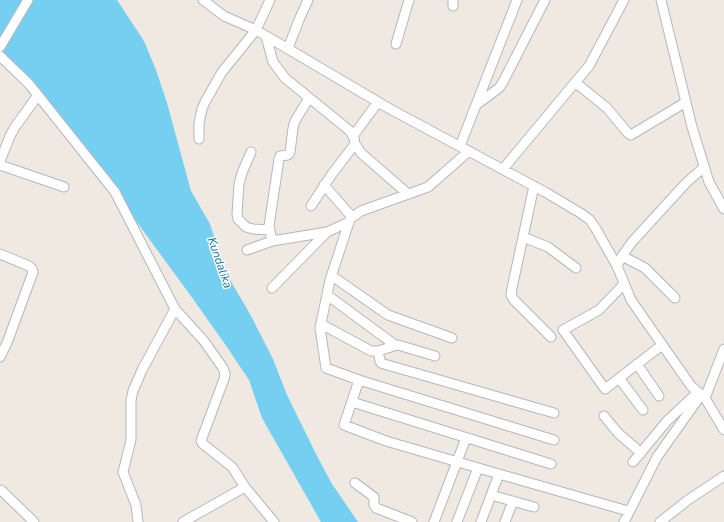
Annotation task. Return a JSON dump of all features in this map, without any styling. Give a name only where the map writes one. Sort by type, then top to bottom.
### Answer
[{"type":"street","points":[[0,48],[28,0]]},
{"type":"street","points":[[203,0],[224,16],[256,30],[378,102],[534,186],[576,210],[590,220],[617,266],[630,300],[691,386],[701,395],[724,430]]},
{"type":"street","points":[[199,138],[199,122],[205,102],[222,72],[256,30],[270,0]]},
{"type":"street","points":[[288,48],[308,0]]},
{"type":"street","points":[[396,44],[409,0]]},
{"type":"street","points":[[460,146],[517,0]]},
{"type":"street","points":[[476,105],[499,88],[503,82],[545,0]]},
{"type":"street","points":[[501,168],[576,83],[589,66],[624,0]]},
{"type":"street","points":[[662,0],[692,127],[709,182],[724,209]]},
{"type":"street","points":[[266,36],[273,62],[285,78],[350,131],[361,153],[408,194]]},
{"type":"street","points":[[0,56],[29,84],[115,192],[175,309],[204,341],[221,363],[225,374],[201,441],[232,466],[245,488],[274,522]]},
{"type":"street","points":[[576,83],[609,111],[629,134],[686,102]]},
{"type":"street","points":[[0,161],[10,136],[38,95]]},
{"type":"street","points":[[272,241],[270,230],[279,159],[280,156],[288,155],[290,152],[295,121],[309,98]]},
{"type":"street","points":[[311,206],[378,102]]},
{"type":"street","points":[[247,250],[272,241],[327,232],[351,220],[361,211],[428,187],[469,151]]},
{"type":"street","points":[[251,152],[239,184],[238,219],[246,227],[270,230]]},
{"type":"street","points":[[0,165],[64,187]]},
{"type":"street","points":[[617,266],[632,242],[686,183],[704,167]]},
{"type":"street","points":[[324,185],[351,220]]},
{"type":"street","points":[[534,186],[511,295],[514,300],[551,337]]},
{"type":"street","points":[[351,220],[332,276],[320,328],[326,368],[359,380],[554,440]]},
{"type":"street","points":[[272,288],[327,232]]},
{"type":"street","points":[[523,237],[548,248],[576,268]]},
{"type":"street","points":[[0,255],[29,266],[33,272],[7,343],[0,357]]},
{"type":"street","points":[[622,256],[648,270],[675,298]]},
{"type":"street","points":[[332,276],[388,315],[452,338]]},
{"type":"street","points":[[624,284],[599,310],[563,330],[605,389],[662,345]]},
{"type":"street","points":[[327,295],[395,345],[435,356]]},
{"type":"street","points":[[138,522],[136,505],[123,472],[131,440],[132,400],[142,370],[175,309]]},
{"type":"street","points":[[321,324],[374,352],[395,345]]},
{"type":"street","points":[[624,522],[628,511],[657,457],[701,395],[724,349]]},
{"type":"street","points":[[378,351],[380,362],[384,364],[554,413]]},
{"type":"street","points":[[637,364],[659,396]]},
{"type":"street","points":[[619,378],[643,410]]},
{"type":"street","points":[[359,380],[344,425],[386,441],[628,511]]},
{"type":"street","points":[[633,462],[667,422],[701,395]]},
{"type":"street","points":[[352,402],[551,464]]},
{"type":"street","points":[[604,416],[618,433],[641,453]]},
{"type":"street","points":[[434,522],[466,438]]},
{"type":"street","points":[[457,522],[478,468]]},
{"type":"street","points":[[481,522],[499,474]]},
{"type":"street","points":[[660,522],[688,500],[724,476]]},
{"type":"street","points":[[355,482],[374,497],[375,507],[378,510],[412,522]]},
{"type":"street","points":[[183,522],[245,488]]},
{"type":"street","points":[[1,490],[34,522]]},
{"type":"street","points":[[491,495],[534,507]]},
{"type":"street","points":[[505,522],[513,501]]},
{"type":"water","name":"Kundalika","points":[[0,0],[117,0],[144,41],[156,70],[167,103],[191,191],[210,224],[226,273],[250,314],[273,359],[287,395],[317,456],[332,484],[358,522],[321,522],[262,418],[249,380],[227,347],[46,98],[0,50]]}]
